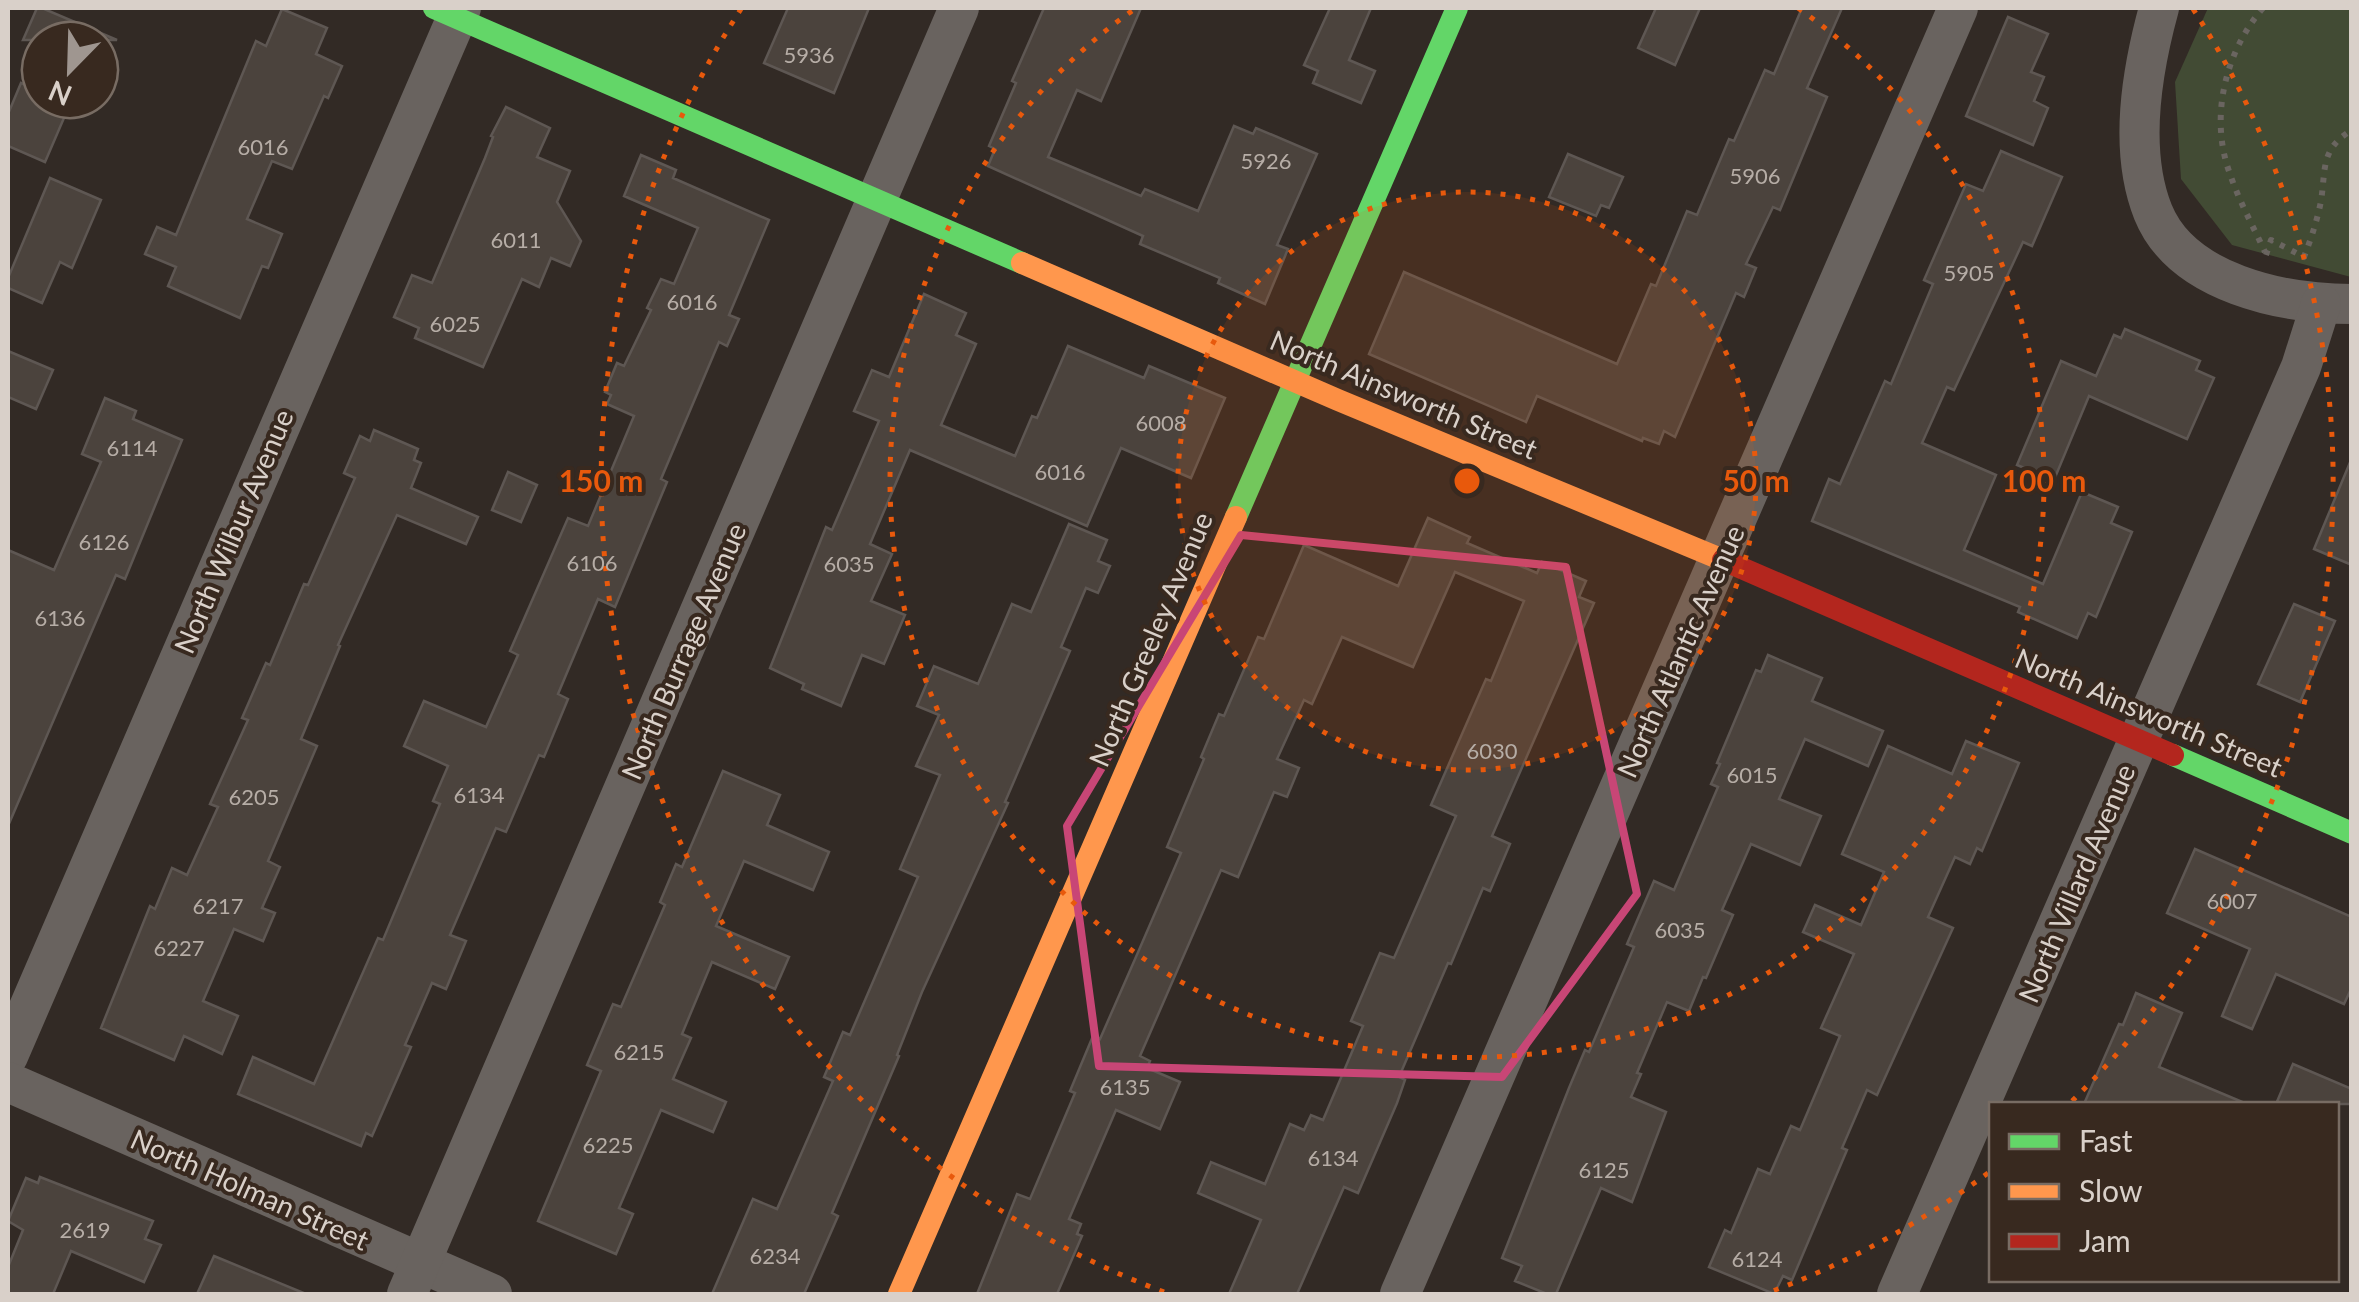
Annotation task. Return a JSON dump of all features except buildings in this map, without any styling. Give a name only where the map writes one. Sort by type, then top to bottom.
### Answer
[{"type":"street","name":"North Burrage Avenue","points":[[414,1280],[959,8]]},
{"type":"street","name":"North Greeley Avenue","points":[[899,1294],[1456,8]]},
{"type":"street","name":"North Atlantic Avenue","points":[[1400,1294],[1958,8]]},
{"type":"street","points":[[2159,8],[2140,97],[2140,139],[2154,213],[2168,236],[2189,257],[2226,280],[2268,296],[2336,304]]},
{"type":"street","name":"North Ainsworth Street","points":[[451,11],[1295,381],[1720,558],[2352,833]]},
{"type":"street","name":"North Wilbur Avenue","points":[[8,1056],[451,11]]},
{"type":"street","name":"North Villard Avenue","points":[[1897,1294],[2301,367],[2336,304]]},
{"type":"street","name":"North Holman Street","points":[[8,1082],[414,1280],[492,1294]]},
{"type":"path","points":[[2263,8],[2246,27],[2223,82],[2222,122],[2228,171],[2266,254],[2268,296]]},
{"type":"path","points":[[2266,254],[2271,240],[2304,257],[2321,202],[2324,162],[2335,139],[2352,130]]},
{"type":"highlighted area","points":[[1241,535],[1566,567],[1637,894],[1502,1077],[1099,1066],[1067,826]]},
{"type":"green space","points":[[2208,8],[2351,8],[2351,277],[2232,245],[2181,179],[2175,82]]},
{"type":"traffic: fast","points":[[434,8],[1022,263]]},
{"type":"traffic: fast","points":[[1236,517],[1457,8]]},
{"type":"traffic: fast","points":[[2173,755],[2352,833]]},
{"type":"traffic: slow","points":[[1022,263],[1723,560]]},
{"type":"traffic: slow","points":[[899,1294],[1236,517]]},
{"type":"traffic: jam","points":[[1723,560],[2173,755]]}]
